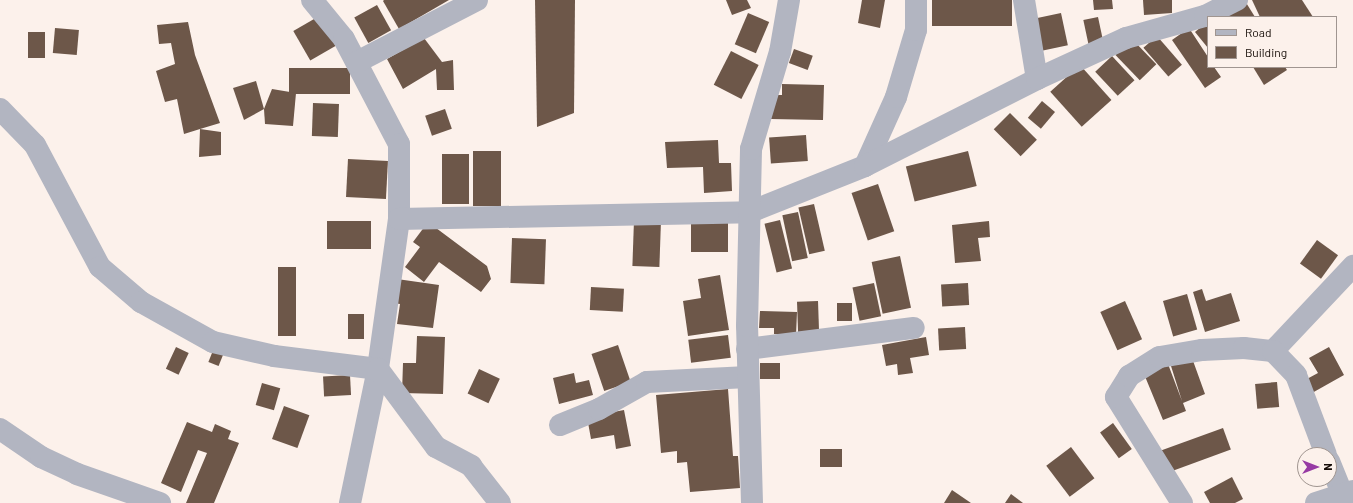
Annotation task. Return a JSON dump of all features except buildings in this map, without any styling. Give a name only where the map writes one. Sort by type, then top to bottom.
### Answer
[{"type":"street","points":[[312,0],[344,39],[399,144],[399,219],[378,369],[350,503]]},
{"type":"street","points":[[357,62],[477,0]]},
{"type":"street","points":[[752,503],[747,349],[751,149],[780,52],[789,0]]},
{"type":"street","points":[[865,166],[896,97],[916,30],[916,0]]},
{"type":"street","points":[[1024,0],[1037,79]]},
{"type":"street","points":[[399,219],[750,212],[865,166],[1037,79],[1126,38],[1205,16],[1236,0]]},
{"type":"street","points":[[0,109],[35,145],[100,267],[141,302],[213,342],[274,356],[378,369],[436,447],[471,466],[500,503]]},
{"type":"street","points":[[1272,351],[1353,266]]},
{"type":"street","points":[[747,349],[914,328]]},
{"type":"street","points":[[1182,503],[1116,397],[1129,376],[1160,357],[1202,350],[1244,348],[1272,351],[1296,375],[1323,447]]},
{"type":"street","points":[[560,425],[599,409],[647,382],[748,377]]},
{"type":"street","points":[[0,429],[41,457],[77,474],[160,503]]},
{"type":"street","points":[[1316,503],[1349,496],[1337,475]]}]
